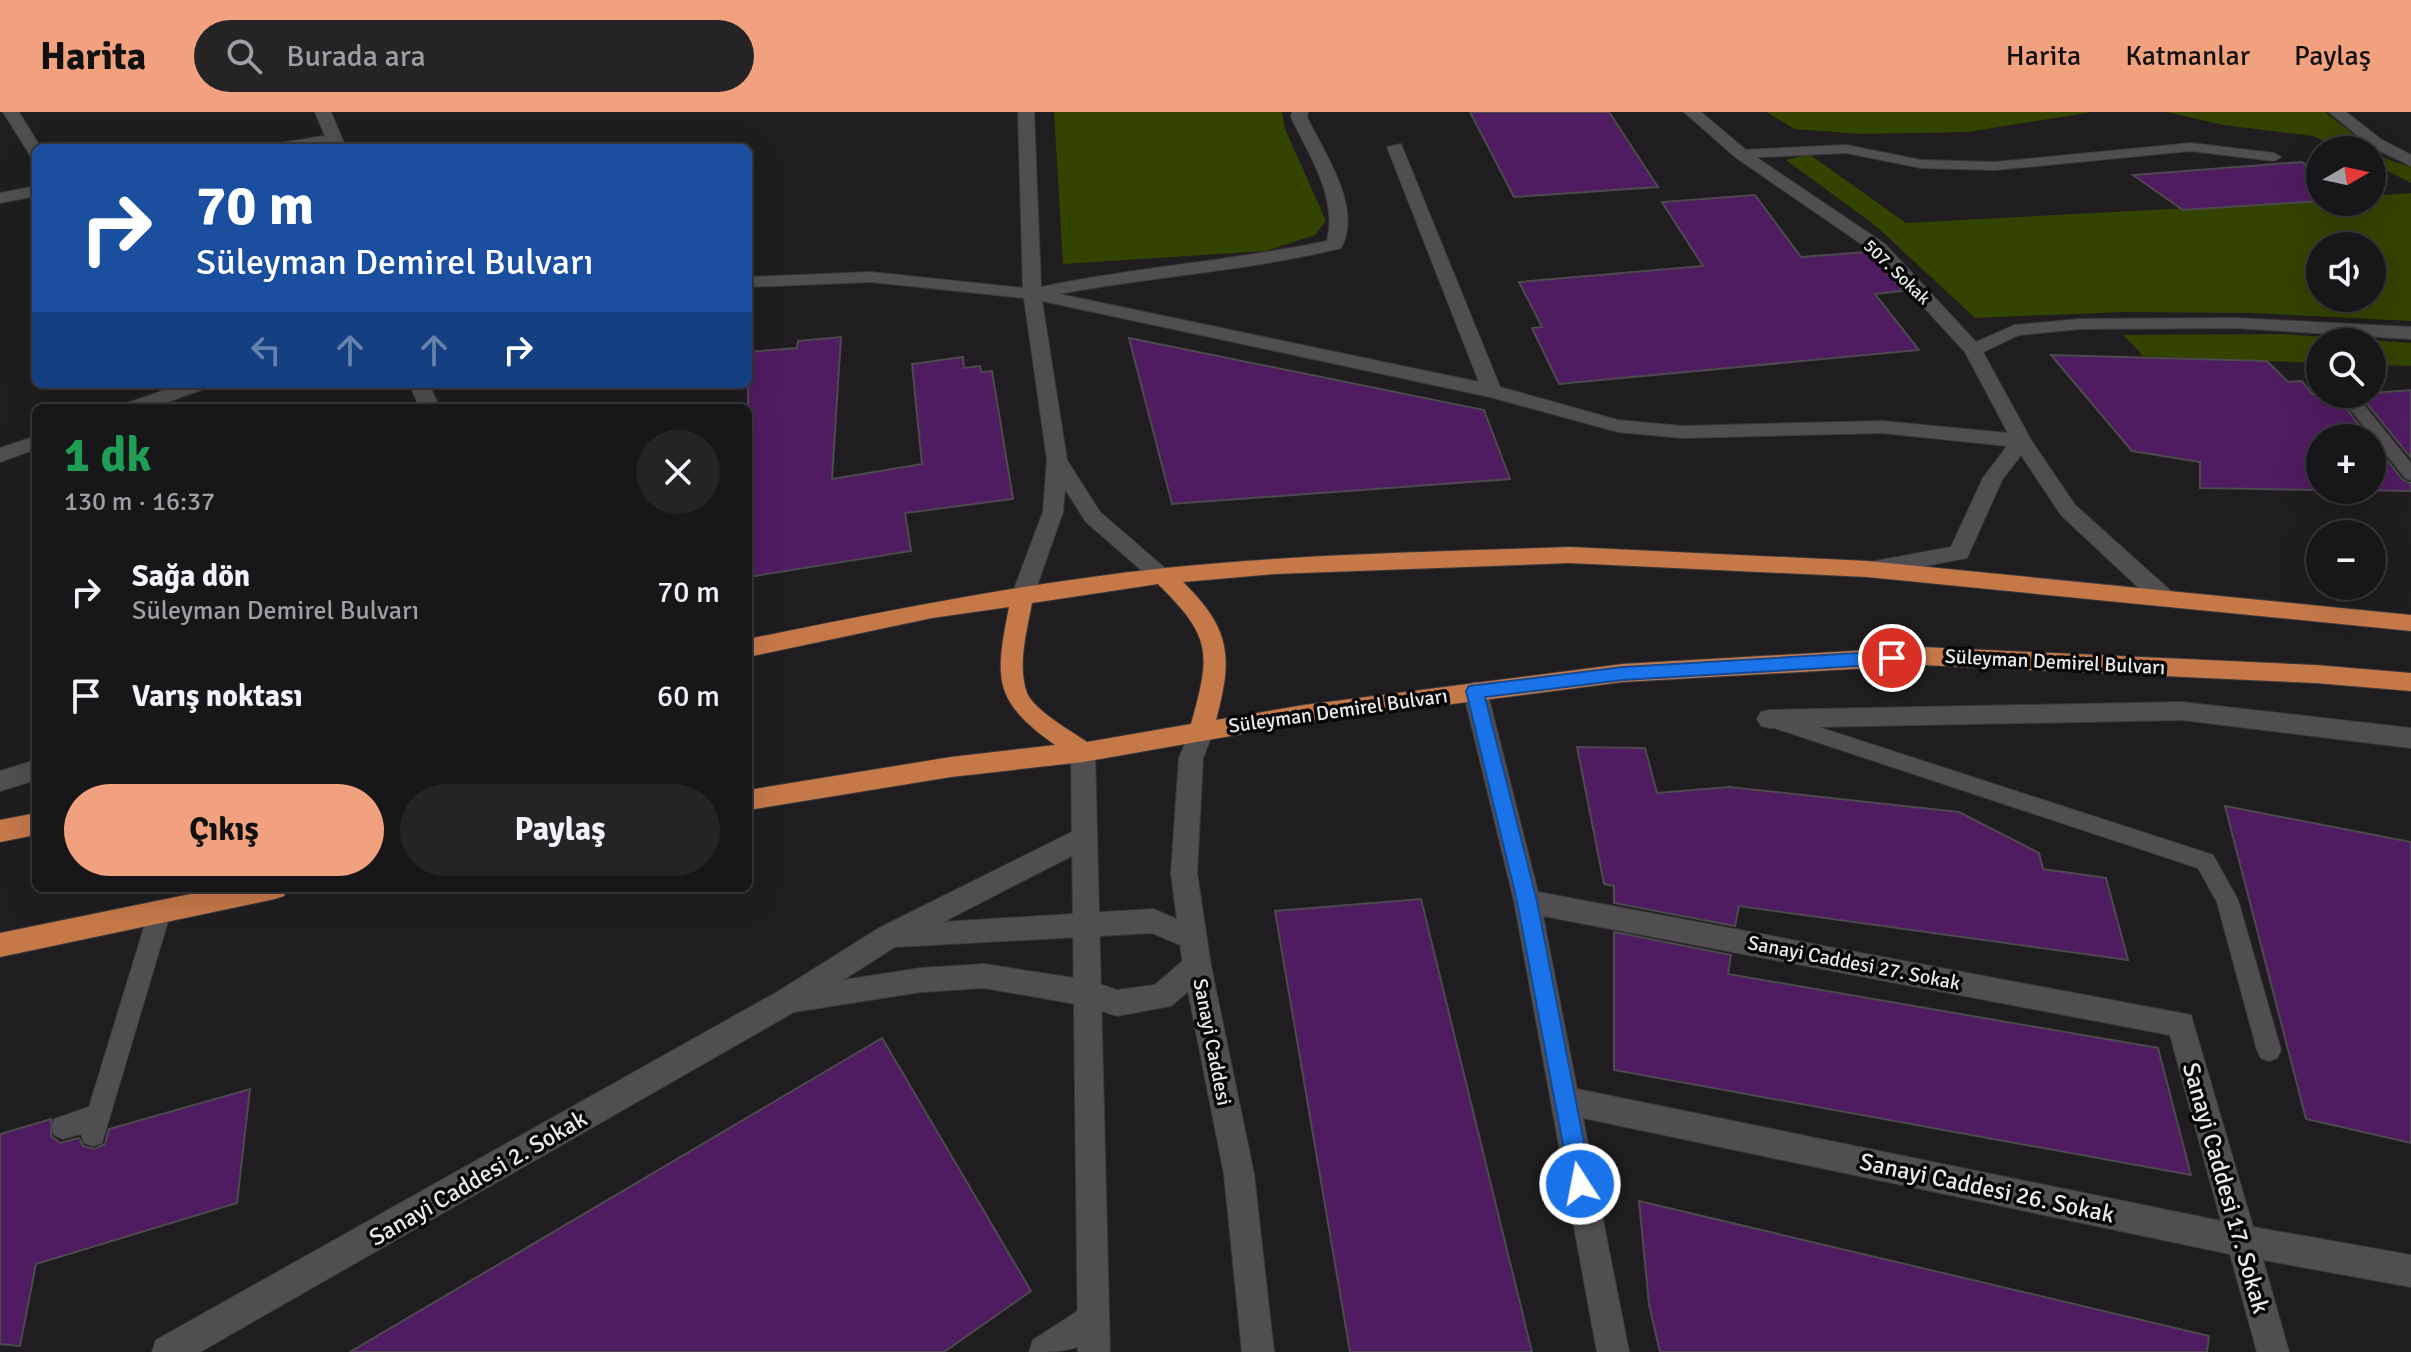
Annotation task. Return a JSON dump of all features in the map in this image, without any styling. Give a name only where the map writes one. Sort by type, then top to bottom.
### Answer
[{"type":"highway","points":[[752,647],[932,610],[1163,576],[1289,565],[1570,555],[1867,569],[2411,623]]},
{"type":"highway","points":[[1163,576],[1193,604],[1218,642],[1213,686],[1201,732]]},
{"type":"highway","points":[[1022,597],[1012,652],[1016,697],[1043,724],[1083,752]]},
{"type":"highway","name":"Süleyman Demirel Bulvarı","points":[[752,799],[951,767],[1083,752],[1475,691],[1623,673],[1922,656],[2315,674],[2411,682]]},
{"type":"highway","points":[[0,831],[32,825]]},
{"type":"highway","points":[[0,945],[255,892]]},
{"type":"street","points":[[11,112],[32,146]]},
{"type":"street","points":[[323,112],[337,143]]},
{"type":"street","points":[[1022,597],[1053,512],[1057,460],[1032,294],[1026,112]]},
{"type":"street","points":[[1032,294],[1148,272],[1285,255],[1335,244],[1342,227],[1334,194],[1299,117],[1300,112]]},
{"type":"street","name":"507. Sokak","points":[[1692,112],[1741,154],[1879,248],[1973,350],[2022,441],[2068,510],[2164,598]]},
{"type":"street","points":[[2337,112],[2376,143],[2411,161]]},
{"type":"street","points":[[1395,147],[1492,391]]},
{"type":"street","points":[[0,198],[32,192]]},
{"type":"street","points":[[752,282],[871,277],[1032,294],[1492,391],[1618,426],[1682,432],[1882,427],[2022,441]]},
{"type":"street","points":[[1973,350],[2015,330],[2080,324],[2235,323],[2411,333]]},
{"type":"street","points":[[143,404],[189,388]]},
{"type":"street","points":[[1867,569],[1959,553],[1993,478],[2022,441]]},
{"type":"street","points":[[0,455],[32,443]]},
{"type":"street","points":[[1057,460],[1093,517],[1163,576]]},
{"type":"street","points":[[1475,691],[1527,901],[1613,1352]]},
{"type":"street","points":[[1769,719],[2182,711],[2411,738]]},
{"type":"street","name":"Sanayi Caddesi","points":[[1201,732],[1191,758],[1184,873],[1194,952],[1239,1174],[1258,1352]]},
{"type":"street","points":[[1083,752],[1094,1352]]},
{"type":"street","points":[[0,781],[32,771]]},
{"type":"street","name":"Sanayi Caddesi 2. Sokak","points":[[168,1352],[787,1001],[889,936],[1084,837]]},
{"type":"street","name":"Sanayi Caddesi 27. Sokak","points":[[1527,901],[2181,1024]]},
{"type":"street","points":[[889,936],[1153,921],[1194,952]]},
{"type":"street","name":"Sanayi Caddesi 2. Sokak","points":[[787,1001],[921,980],[984,976],[1087,993],[1117,1003],[1161,997],[1194,952]]},
{"type":"street","name":"Sanayi Caddesi 17. Sokak","points":[[2181,1024],[2239,1240],[2273,1352]]},
{"type":"street","name":"Sanayi Caddesi 26. Sokak","points":[[1564,1100],[2239,1240],[2411,1271]]},
{"type":"street","points":[[1045,1352],[1093,1317]]},
{"type":"lane","points":[[1741,154],[1846,149],[1921,164],[1995,166],[2191,147],[2274,157]]},
{"type":"lane","points":[[2357,408],[2411,474]]},
{"type":"lane","points":[[1769,719],[2205,861],[2227,900],[2269,1050]]},
{"type":"lane","points":[[63,1127],[96,1125],[160,911]]},
{"type":"green space","points":[[1054,112],[1282,112],[1285,129],[1326,221],[1315,235],[1266,251],[1063,264]]},
{"type":"green space","points":[[1766,112],[2092,112],[1968,132],[1859,134],[1795,129]]},
{"type":"green space","points":[[2167,112],[2325,112],[2356,136],[2313,136],[2223,125]]},
{"type":"green space","points":[[1809,154],[1906,223],[2306,202],[2306,216],[2386,216],[2386,195],[2411,193],[2411,321],[2253,313],[2123,312],[1975,318],[1876,226],[1786,160]]},
{"type":"green space","points":[[2386,159],[2411,167],[2411,183],[2386,170]]},
{"type":"green space","points":[[2123,335],[2306,336],[2306,362],[2143,356]]},
{"type":"green space","points":[[2386,341],[2411,343],[2411,366],[2386,365]]},
{"type":"building","points":[[1470,112],[1609,112],[1658,187],[1514,197]]},
{"type":"building","points":[[2302,162],[2306,165],[2306,202],[2183,210],[2133,175]]},
{"type":"building","points":[[1755,195],[1801,257],[1871,254],[1903,291],[1875,294],[1919,350],[1559,384],[1532,328],[1542,327],[1519,282],[1703,266],[1662,202]]},
{"type":"building","points":[[841,337],[832,479],[922,464],[912,364],[963,357],[964,368],[980,366],[981,372],[992,371],[1013,499],[905,513],[911,551],[752,576],[752,404],[748,404],[748,388],[752,388],[752,352],[797,348],[798,341]]},
{"type":"building","points":[[1129,338],[1484,410],[1510,479],[1172,504]]},
{"type":"building","points":[[2051,355],[2267,361],[2288,382],[2302,381],[2306,386],[2306,408],[2346,408],[2358,424],[2306,424],[2306,490],[2200,488],[2200,462],[2132,451]]},
{"type":"building","points":[[2411,390],[2411,458],[2370,408],[2386,408],[2386,392]]},
{"type":"building","points":[[2386,459],[2403,480],[2411,483],[2411,491],[2386,491]]},
{"type":"building","points":[[1577,747],[1645,748],[1657,793],[1729,787],[1959,812],[2039,853],[2043,869],[2106,878],[2128,960],[1739,906],[1735,926],[1614,903],[1614,886],[1604,884]]},
{"type":"building","points":[[2225,806],[2411,842],[2411,1143],[2306,1119]]},
{"type":"building","points":[[1421,899],[1532,1352],[1350,1352],[1275,911]]},
{"type":"building","points":[[1614,932],[1731,955],[1728,974],[2158,1048],[2191,1175],[1614,1070]]},
{"type":"building","points":[[882,1038],[1031,1291],[944,1352],[350,1352]]},
{"type":"building","points":[[250,1089],[237,1203],[36,1264],[20,1346],[0,1344],[0,1134],[51,1119],[51,1136],[60,1143],[79,1138],[83,1146],[94,1149],[105,1144],[109,1129]]},
{"type":"building","points":[[1639,1201],[2209,1336],[2207,1352],[1660,1352],[1649,1304]]},
{"type":"route","points":[[1580,1184],[1527,901],[1475,691],[1623,673],[1892,658]]}]
